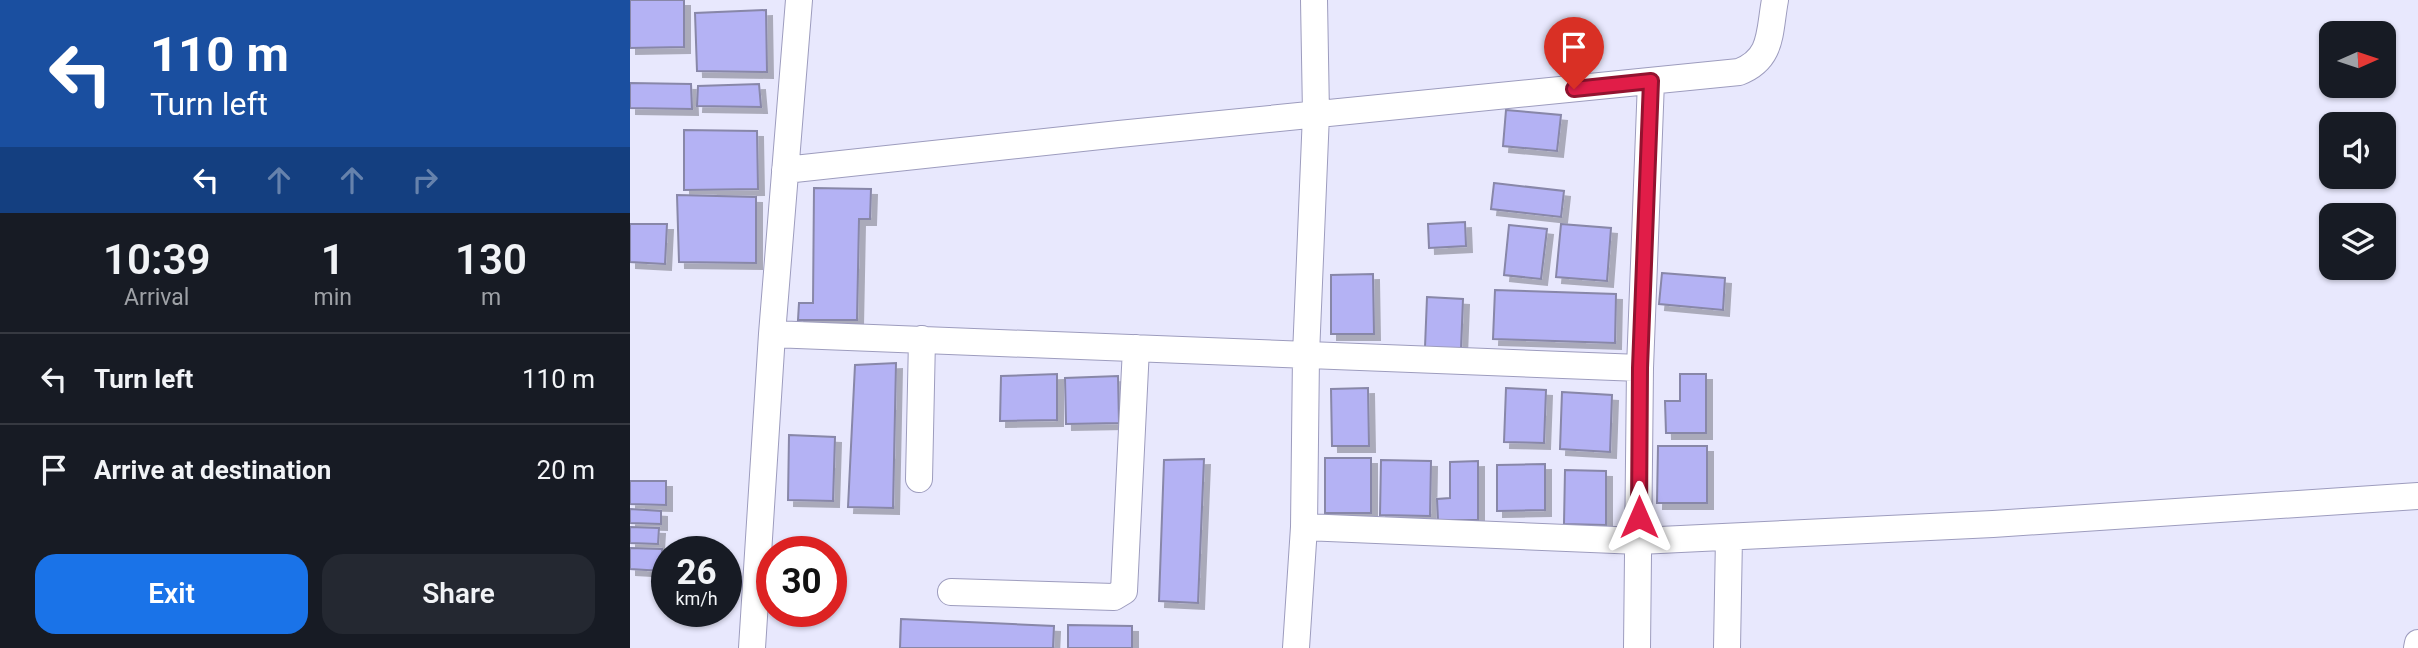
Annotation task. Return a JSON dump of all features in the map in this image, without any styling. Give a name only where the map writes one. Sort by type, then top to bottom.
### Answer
[{"type":"street","points":[[752,648],[772,334],[799,0]]},
{"type":"street","points":[[1296,648],[1304,527],[1306,355],[1316,114],[1314,0]]},
{"type":"street","points":[[785,170],[1739,72],[1761,60],[1767,47],[1774,0]]},
{"type":"street","points":[[1637,648],[1640,368],[1651,81]]},
{"type":"street","points":[[772,334],[1640,368]]},
{"type":"street","points":[[919,478],[922,339]]},
{"type":"street","points":[[951,592],[1114,597],[1124,591],[1136,348]]},
{"type":"street","points":[[1304,527],[1639,541],[1993,524],[2418,496]]},
{"type":"street","points":[[1727,648],[1728,537]]},
{"type":"street","points":[[2417,648],[2418,643]]},
{"type":"building","points":[[630,0],[684,0],[684,47],[630,48]]},
{"type":"building","points":[[766,10],[767,72],[697,71],[695,13]]},
{"type":"building","points":[[630,83],[691,84],[692,109],[630,108]]},
{"type":"building","points":[[759,84],[761,107],[697,106],[698,86]]},
{"type":"building","points":[[1506,110],[1561,115],[1557,151],[1503,146]]},
{"type":"building","points":[[684,130],[757,131],[758,189],[684,190]]},
{"type":"building","points":[[1494,183],[1564,191],[1561,217],[1491,209]]},
{"type":"building","points":[[814,188],[871,189],[870,219],[859,219],[857,320],[798,320],[799,303],[813,303]]},
{"type":"building","points":[[677,195],[756,197],[756,263],[679,262]]},
{"type":"building","points":[[1465,222],[1466,246],[1429,248],[1428,224]]},
{"type":"building","points":[[630,224],[667,224],[665,264],[630,262]]},
{"type":"building","points":[[1561,224],[1611,228],[1607,281],[1556,277]]},
{"type":"building","points":[[1509,225],[1547,229],[1541,279],[1504,275]]},
{"type":"building","points":[[1662,273],[1725,278],[1723,310],[1659,304]]},
{"type":"building","points":[[1373,274],[1374,334],[1331,334],[1331,275]]},
{"type":"building","points":[[1495,290],[1616,294],[1615,343],[1493,339]]},
{"type":"building","points":[[1427,297],[1463,299],[1461,349],[1425,347]]},
{"type":"building","points":[[896,363],[893,508],[848,507],[855,365]]},
{"type":"building","points":[[1057,374],[1057,420],[1000,421],[1001,376]]},
{"type":"building","points":[[1680,374],[1706,374],[1706,433],[1666,433],[1665,401],[1680,401]]},
{"type":"building","points":[[1118,376],[1119,423],[1066,424],[1065,378]]},
{"type":"building","points":[[1368,388],[1369,446],[1332,446],[1331,389]]},
{"type":"building","points":[[1506,388],[1546,390],[1544,443],[1504,442]]},
{"type":"building","points":[[1562,392],[1612,395],[1610,452],[1560,449]]},
{"type":"building","points":[[789,435],[835,437],[833,501],[788,500]]},
{"type":"building","points":[[1658,446],[1707,446],[1707,503],[1657,503]]},
{"type":"building","points":[[1325,458],[1371,458],[1371,513],[1325,513]]},
{"type":"building","points":[[1204,459],[1198,603],[1159,601],[1164,460]]},
{"type":"building","points":[[1381,460],[1431,461],[1430,516],[1380,515]]},
{"type":"building","points":[[1478,461],[1478,520],[1438,520],[1437,499],[1450,498],[1450,462]]},
{"type":"building","points":[[1545,464],[1545,510],[1497,511],[1497,465]]},
{"type":"building","points":[[1565,470],[1606,471],[1606,525],[1564,524]]},
{"type":"building","points":[[630,481],[666,481],[666,505],[630,504]]},
{"type":"building","points":[[630,509],[661,511],[661,524],[630,523]]},
{"type":"building","points":[[630,527],[659,528],[658,536],[651,536],[651,544],[630,543]]},
{"type":"building","points":[[630,548],[651,549],[651,570],[630,569]]},
{"type":"building","points":[[901,619],[1054,626],[1053,648],[900,648]]},
{"type":"building","points":[[1068,625],[1132,626],[1132,648],[1068,648]]},
{"type":"route","points":[[1574,89],[1651,81],[1640,368],[1639,517]]}]
